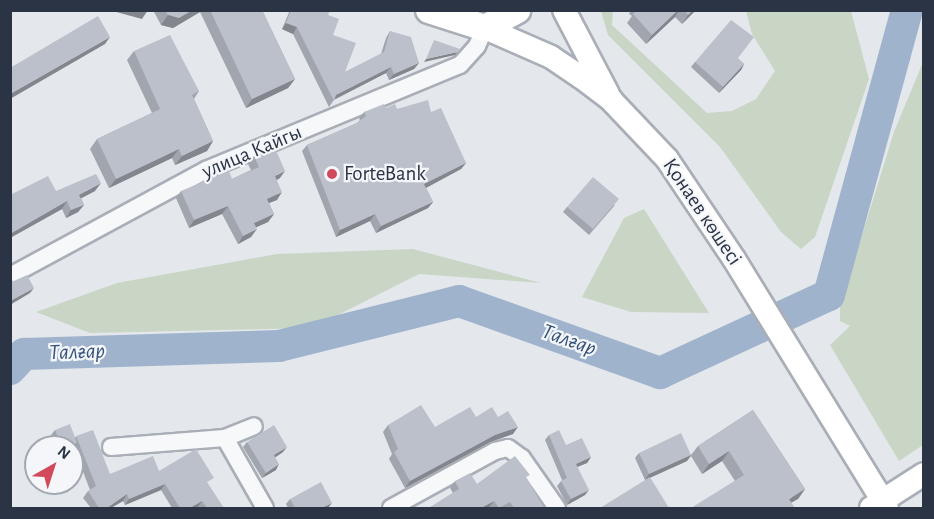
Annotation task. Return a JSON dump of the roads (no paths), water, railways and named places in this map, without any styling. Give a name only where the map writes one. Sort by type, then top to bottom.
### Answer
[{"type":"main road","name":"Қонаев көшесі","points":[[429,10],[485,28],[550,57],[611,100],[667,159],[734,259],[880,506]]},
{"type":"main road","points":[[485,28],[517,10]]},
{"type":"main road","points":[[564,10],[611,100]]},
{"type":"main road","points":[[880,506],[924,474]]},
{"type":"street","name":"улица Кайгы","points":[[10,276],[206,170],[460,65],[477,46],[485,28]]},
{"type":"street","points":[[111,447],[225,438],[254,426]]},
{"type":"street","points":[[225,438],[265,508]]},
{"type":"street","points":[[391,508],[495,451],[508,448],[522,458],[557,508]]},
{"type":"waterway","name":"Талғар","points":[[10,369],[24,354],[279,346],[459,301],[660,373],[829,295],[907,10]]},
{"type":"place","name":"ForteBank","points":[[332,174]]}]
